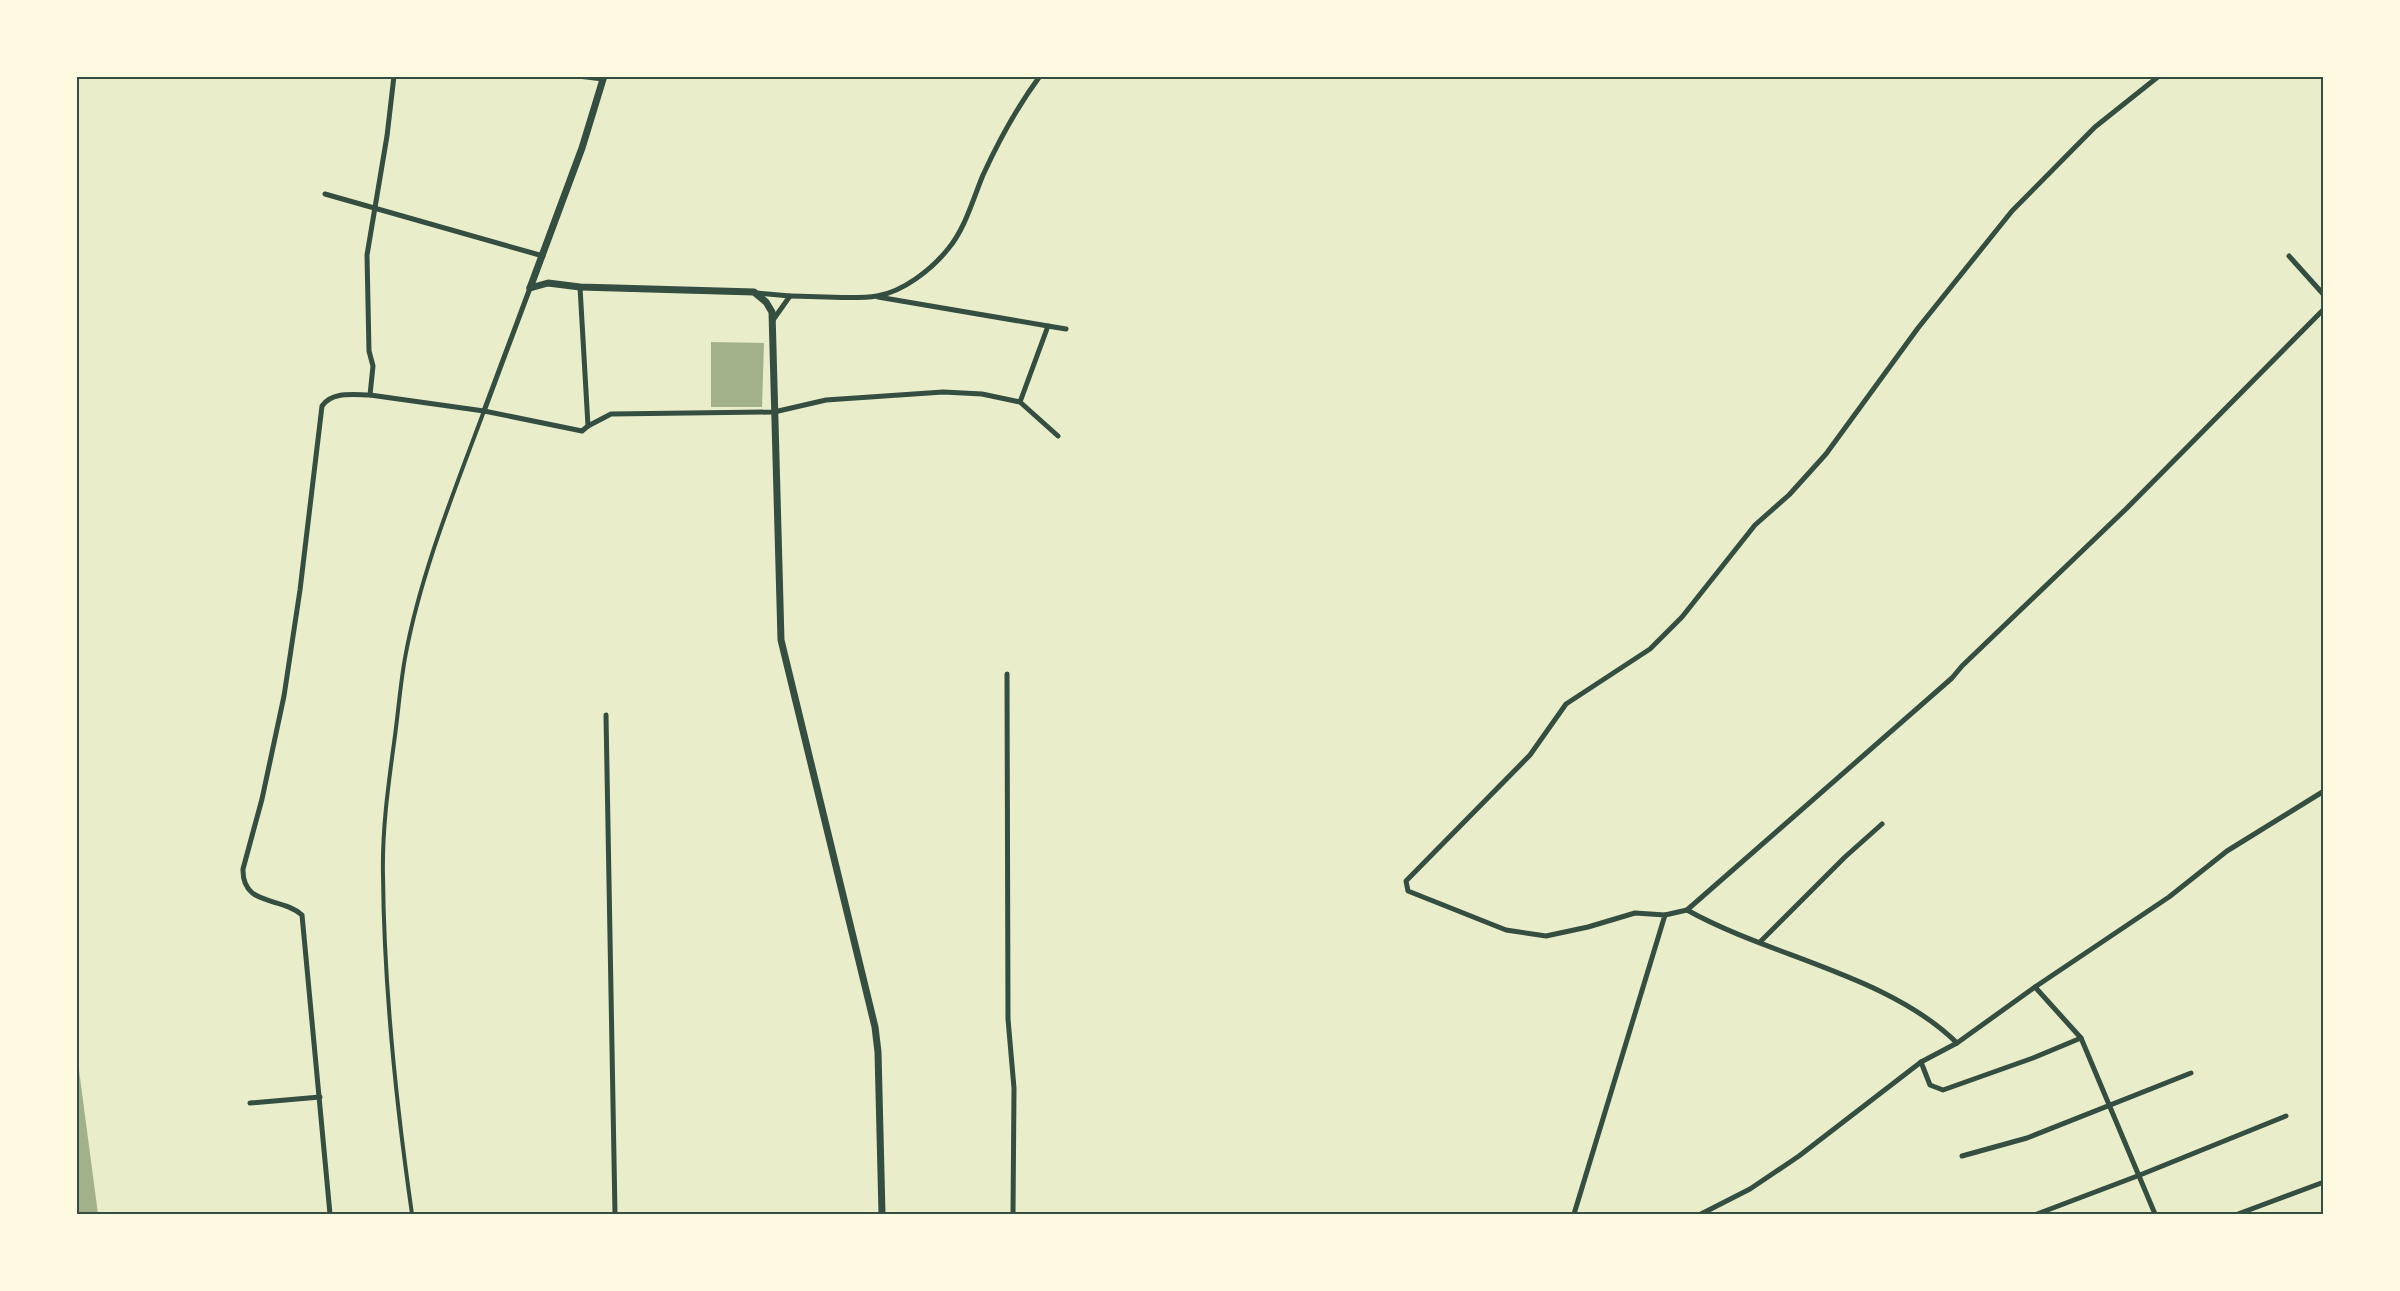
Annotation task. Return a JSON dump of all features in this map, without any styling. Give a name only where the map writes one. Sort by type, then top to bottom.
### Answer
[{"type":"street","points":[[370,394],[373,366],[369,351],[368,255],[394,76]]},
{"type":"street","points":[[412,1215],[396,1088],[383,874],[385,812],[405,657],[419,599],[452,499],[582,148],[603,78],[578,76]]},
{"type":"street","points":[[876,296],[895,291],[927,269],[949,248],[1018,105],[1040,76]]},
{"type":"street","points":[[2158,76],[2096,127],[2012,211],[1918,328],[1827,454],[1789,495],[1755,525],[1682,617],[1650,649],[1566,704],[1530,755],[1406,881],[1408,891],[1506,930],[1546,936],[1635,913],[1665,915],[1687,910],[1952,678],[2126,509],[2324,309]]},
{"type":"street","points":[[325,194],[543,256]]},
{"type":"street","points":[[2289,256],[2324,295]]},
{"type":"street","points":[[530,288],[548,283],[580,287],[753,292],[790,296],[876,296],[1066,329]]},
{"type":"street","points":[[580,287],[588,426]]},
{"type":"street","points":[[753,292],[766,302],[773,320],[781,640],[875,1028],[878,1052],[882,1215]]},
{"type":"street","points":[[773,320],[790,296]]},
{"type":"street","points":[[1020,402],[1048,326]]},
{"type":"street","points":[[330,1215],[302,915],[294,908],[262,899],[250,892],[243,880],[243,869],[262,799],[284,696],[300,590],[322,406],[326,400],[336,396],[370,394],[484,411],[582,431],[611,414],[774,412],[826,400],[943,392],[982,394],[1020,402],[1058,436]]},
{"type":"street","points":[[1007,674],[1008,1007],[1014,1088],[1013,1215]]},
{"type":"street","points":[[606,715],[615,1215]]},
{"type":"street","points":[[1701,1215],[1750,1189],[1799,1156],[1921,1062],[1957,1043],[2035,987],[2169,897],[2227,850],[2324,790]]},
{"type":"street","points":[[1760,942],[1845,857],[1882,824]]},
{"type":"street","points":[[1687,910],[1714,925],[1861,984],[1906,1006],[1940,1026],[1957,1043]]},
{"type":"street","points":[[1574,1215],[1665,915]]},
{"type":"street","points":[[2035,987],[2081,1038],[2155,1215]]},
{"type":"street","points":[[1921,1062],[1930,1085],[1943,1090],[2081,1038]]},
{"type":"street","points":[[1962,1156],[2027,1138],[2191,1073]]},
{"type":"street","points":[[250,1103],[320,1097]]},
{"type":"street","points":[[2037,1215],[2286,1116]]},
{"type":"street","points":[[2238,1215],[2324,1182]]},
{"type":"shaded area","points":[[711,342],[764,343],[762,407],[711,407]]},
{"type":"shaded area","points":[[77,1055],[98,1214],[77,1214]]}]
